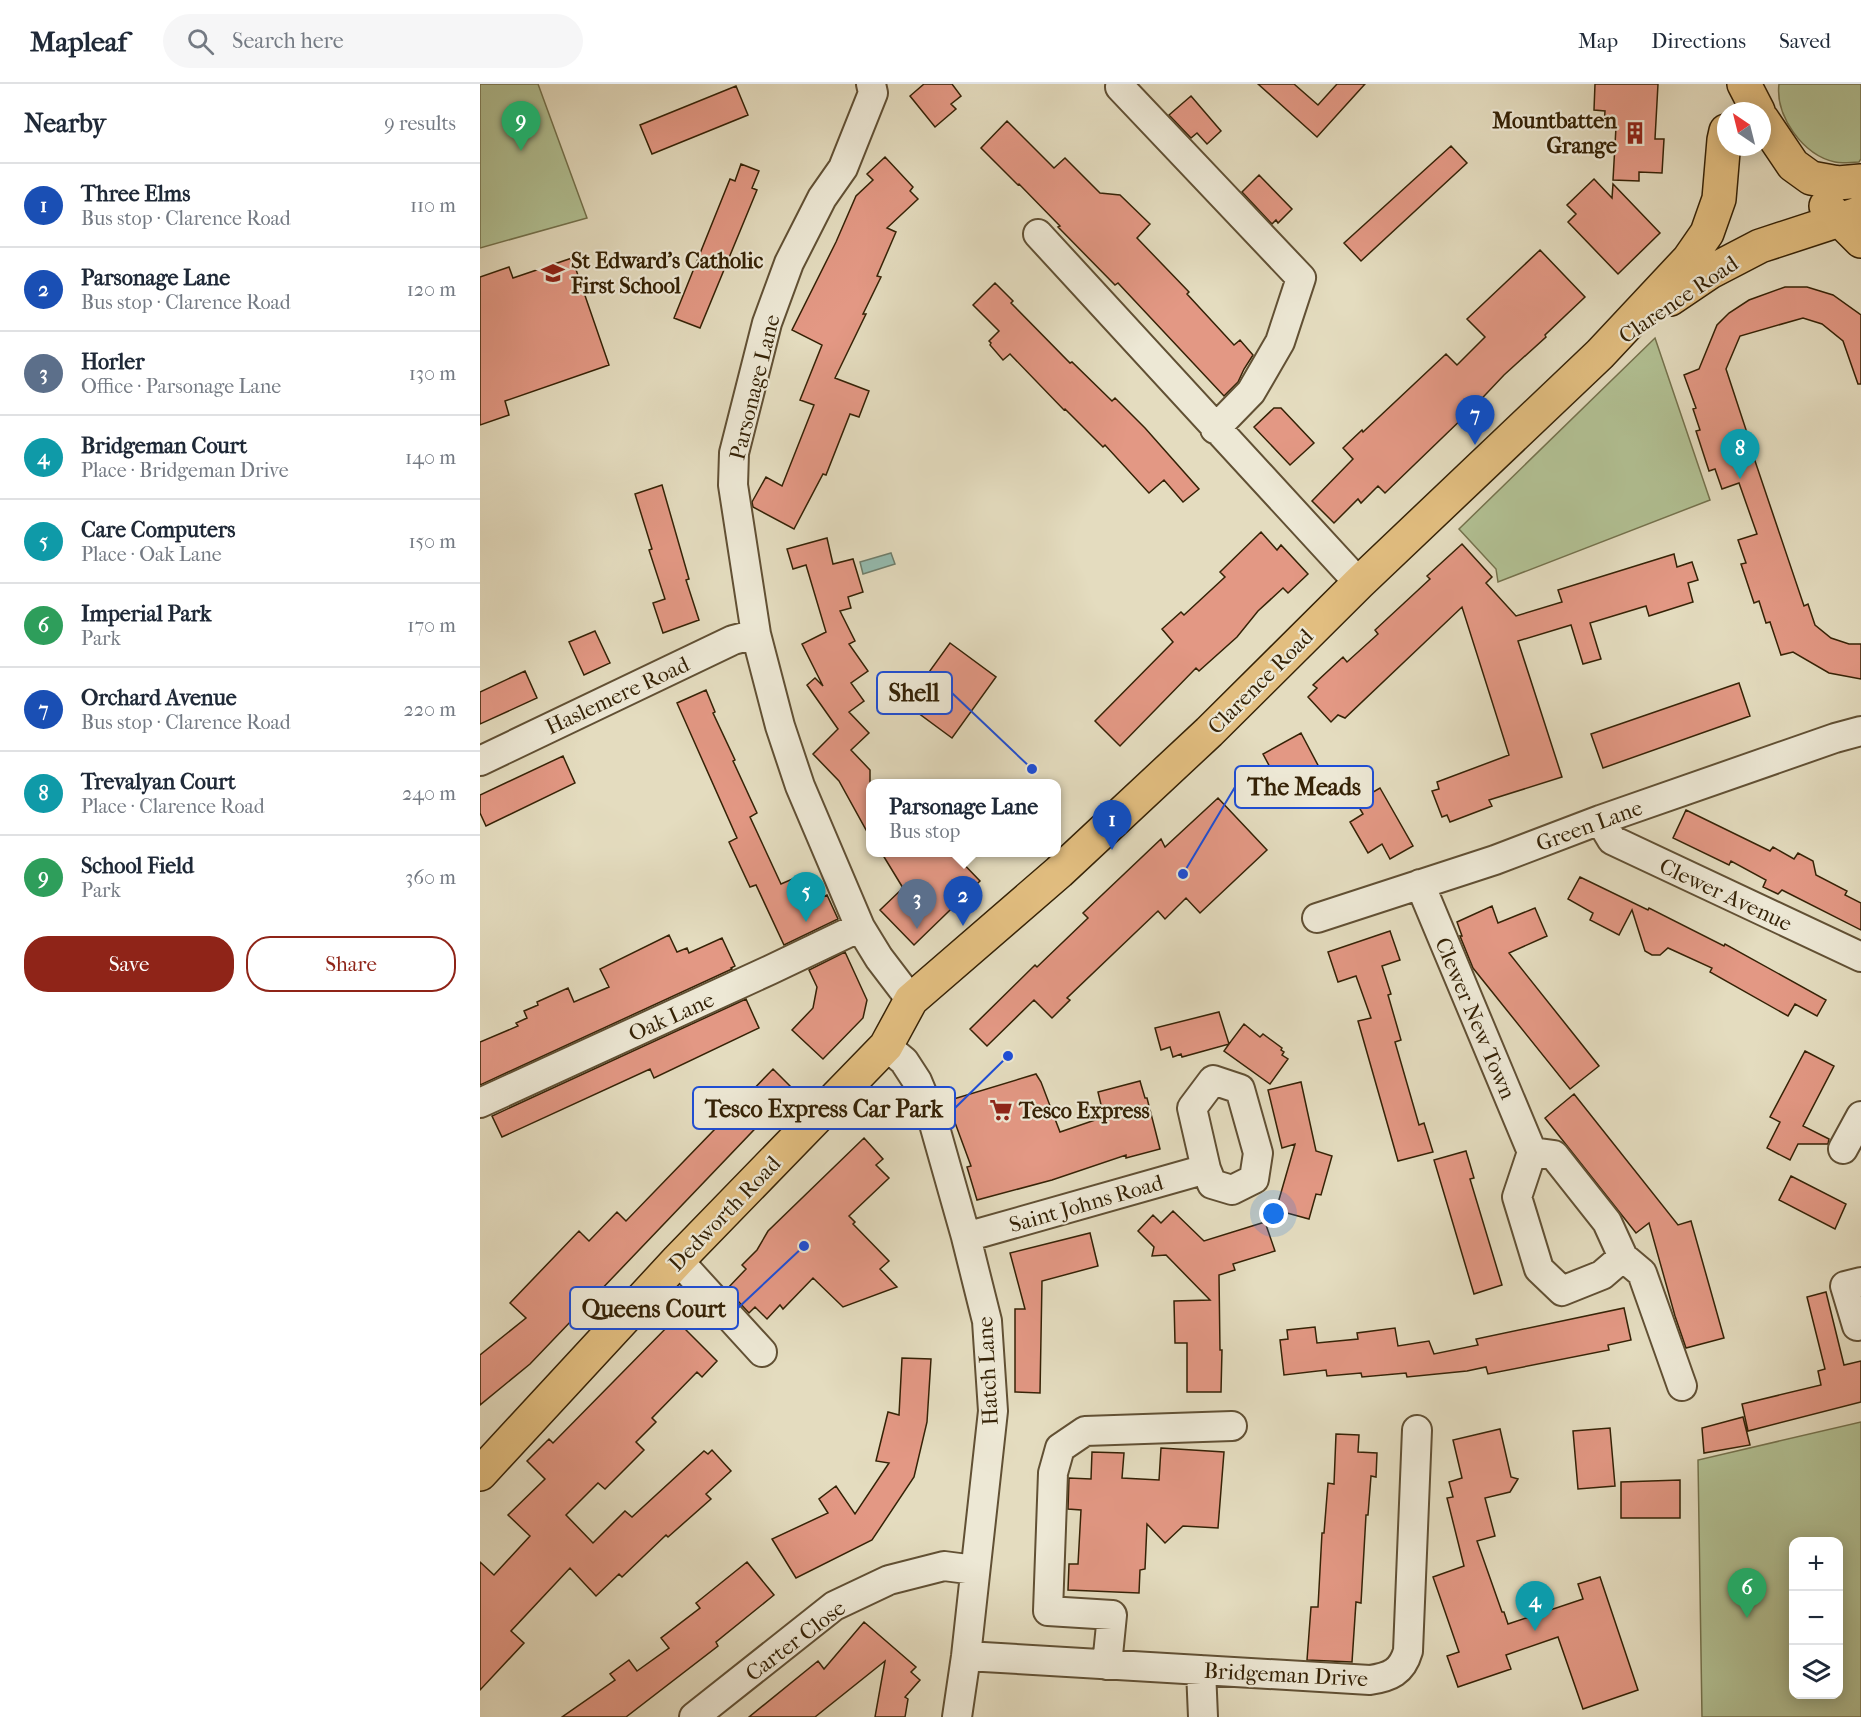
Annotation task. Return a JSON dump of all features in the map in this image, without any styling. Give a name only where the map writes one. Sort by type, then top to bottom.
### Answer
[{"type":"main road","points":[[1735,102],[1743,84]]},
{"type":"main road","points":[[1743,84],[1753,102]]},
{"type":"main road","points":[[1771,133],[1792,165],[1854,225]]},
{"type":"main road","name":"Clarence Road","points":[[911,999],[945,972],[1084,848],[1209,732],[1359,583],[1600,354],[1689,259],[1707,233],[1719,199],[1723,156]]},
{"type":"main road","points":[[1792,165],[1811,178],[1838,183],[1861,181]]},
{"type":"main road","name":"Clarence Road","points":[[1600,354],[1663,304],[1710,272],[1760,246],[1790,236],[1854,225]]},
{"type":"main road","name":"Dedworth Road","points":[[480,1474],[678,1260],[886,1046],[911,999]]},
{"type":"street","name":"Parsonage Lane","points":[[872,84],[873,93],[843,168],[822,198],[789,263],[767,323],[734,453],[733,485],[756,634],[780,726],[800,786],[860,927],[879,958],[911,999]]},
{"type":"street","points":[[1120,87],[1301,278],[1280,342],[1251,392],[1215,429]]},
{"type":"street","points":[[1038,234],[1359,583]]},
{"type":"street","name":"Haslemere Road","points":[[480,761],[733,640],[756,634]]},
{"type":"street","name":"Green Lane","points":[[1317,918],[1496,860],[1600,820],[1824,741],[1861,731]]},
{"type":"street","name":"Clewer Avenue","points":[[1600,820],[1612,840],[1861,957]]},
{"type":"street","name":"Clewer New Town","points":[[1420,884],[1532,1152]]},
{"type":"street","name":"Oak Lane","points":[[480,1103],[860,927]]},
{"type":"street","name":"Hatch Lane","points":[[886,1046],[904,1061],[927,1106],[966,1237],[987,1321],[993,1412],[957,1717]]},
{"type":"street","points":[[1843,1149],[1861,1116]]},
{"type":"street","points":[[1623,1257],[1602,1275],[1562,1291],[1539,1269],[1517,1197],[1532,1152],[1554,1155],[1607,1222],[1623,1257],[1642,1273],[1682,1386]]},
{"type":"street","name":"Saint Johns Road","points":[[966,1237],[1206,1169]]},
{"type":"street","points":[[678,1260],[762,1352]]},
{"type":"street","points":[[1857,1326],[1845,1286],[1861,1282]]},
{"type":"street","points":[[1107,1665],[1112,1615],[1048,1611],[1053,1473],[1060,1448],[1085,1431],[1232,1426]]},
{"type":"street","name":"Bridgeman Drive","points":[[966,1656],[1370,1680],[1394,1673],[1404,1664],[1408,1651],[1417,1430]]},
{"type":"street","name":"Carter Close","points":[[694,1717],[834,1606],[889,1580],[911,1574],[944,1566],[975,1570]]},
{"type":"street","points":[[1201,1670],[1203,1717]]},
{"type":"green space","points":[[480,84],[538,84],[587,218],[480,248]]},
{"type":"green space","points":[[1779,84],[1861,84],[1861,159],[1859,162],[1835,162],[1823,158],[1802,143],[1782,109]]},
{"type":"green space","points":[[1655,338],[1710,500],[1498,582],[1496,569],[1459,529]]},
{"type":"green space","points":[[1861,1422],[1861,1717],[1702,1717],[1698,1460]]},
{"type":"water","points":[[891,553],[895,564],[863,574],[860,562]]},
{"type":"building","points":[[924,84],[952,84],[961,96],[951,104],[956,109],[935,127],[910,96]]},
{"type":"building","points":[[1258,84],[1294,84],[1318,105],[1337,84],[1365,84],[1317,137]]},
{"type":"building","name":"Mountbatten Grange","points":[[1595,84],[1658,84],[1655,139],[1664,139],[1662,173],[1639,172],[1639,181],[1613,180],[1616,127],[1604,126],[1605,111],[1594,110]]},
{"type":"building","points":[[736,86],[748,115],[652,154],[640,125]]},
{"type":"building","points":[[1191,96],[1221,131],[1207,144],[1197,133],[1191,138],[1169,115]]},
{"type":"building","points":[[1007,121],[1054,168],[1065,158],[1100,193],[1120,195],[1150,224],[1137,238],[1189,292],[1187,294],[1234,345],[1240,340],[1253,355],[1238,382],[1224,396],[1118,283],[1115,285],[1019,184],[981,148]]},
{"type":"building","points":[[1451,146],[1467,163],[1361,261],[1344,243]]},
{"type":"building","points":[[885,157],[913,187],[910,191],[918,199],[887,228],[896,232],[877,276],[881,277],[835,378],[869,391],[859,417],[850,414],[826,475],[823,474],[794,529],[753,507],[752,502],[766,477],[782,486],[814,405],[800,400],[822,345],[792,330],[856,196],[873,180],[867,174]]},
{"type":"building","points":[[741,164],[759,171],[752,188],[757,190],[700,328],[674,318],[730,179],[735,181]]},
{"type":"building","points":[[1259,175],[1292,209],[1278,223],[1276,220],[1272,224],[1242,192]]},
{"type":"building","points":[[1594,179],[1612,198],[1613,184],[1660,233],[1618,274],[1568,222],[1576,214],[1567,205]]},
{"type":"building","points":[[1540,250],[1585,297],[1385,493],[1378,486],[1361,503],[1358,499],[1334,523],[1312,501],[1353,459],[1343,448],[1446,354],[1457,365],[1485,337],[1467,319]]},
{"type":"building","points":[[572,258],[609,365],[505,401],[509,415],[480,425],[480,277],[509,267],[513,278]]},
{"type":"building","points":[[995,283],[1013,301],[1011,303],[1070,363],[1072,362],[1112,401],[1115,398],[1145,428],[1199,489],[1183,502],[1164,480],[1149,493],[1105,445],[1103,447],[1064,410],[1010,354],[1003,360],[989,341],[999,331],[973,305]]},
{"type":"building","points":[[1785,287],[1807,287],[1833,295],[1861,315],[1861,384],[1858,384],[1843,341],[1822,324],[1803,318],[1740,336],[1726,369],[1804,606],[1808,604],[1815,625],[1831,638],[1849,644],[1861,644],[1861,679],[1829,673],[1793,652],[1781,655],[1770,622],[1766,623],[1759,601],[1754,603],[1741,564],[1746,563],[1738,540],[1757,534],[1739,483],[1722,489],[1715,469],[1709,471],[1696,431],[1700,430],[1693,409],[1696,408],[1684,375],[1699,369],[1717,325],[1729,313],[1749,300]]},
{"type":"building","points":[[1274,408],[1281,408],[1314,443],[1290,465],[1254,427]]},
{"type":"building","points":[[662,485],[689,579],[686,580],[699,620],[663,633],[653,603],[665,599],[649,550],[652,549],[635,494]]},
{"type":"building","points":[[1261,532],[1277,550],[1281,545],[1308,574],[1288,593],[1283,588],[1258,611],[1237,637],[1199,671],[1196,668],[1120,746],[1095,721],[1173,642],[1162,629],[1181,612],[1184,615],[1225,577],[1220,572]]},
{"type":"building","points":[[827,538],[833,564],[853,559],[863,592],[848,597],[851,608],[840,611],[855,641],[849,644],[868,671],[851,683],[864,701],[849,712],[869,733],[851,750],[870,770],[870,779],[866,779],[866,830],[839,781],[813,754],[838,729],[807,685],[815,678],[823,686],[802,644],[826,632],[806,565],[793,569],[787,549]]},
{"type":"building","points":[[1462,544],[1492,577],[1486,583],[1516,616],[1562,602],[1558,590],[1674,554],[1677,567],[1692,562],[1698,580],[1688,583],[1693,602],[1649,616],[1646,606],[1590,623],[1601,659],[1583,664],[1571,625],[1518,641],[1562,777],[1489,800],[1492,806],[1450,822],[1447,815],[1442,817],[1432,791],[1439,789],[1437,782],[1509,755],[1462,607],[1345,718],[1338,715],[1331,722],[1308,697],[1317,688],[1313,685],[1343,657],[1347,662],[1378,634],[1375,630],[1430,579],[1427,576]]},
{"type":"building","points":[[595,631],[610,663],[584,675],[569,642]]},
{"type":"building","points":[[950,643],[996,677],[952,738],[906,704]]},
{"type":"building","points":[[525,671],[537,698],[480,724],[480,692]]},
{"type":"building","points":[[1739,683],[1750,716],[1603,768],[1591,734]]},
{"type":"building","points":[[706,690],[715,712],[713,713],[757,813],[750,817],[781,884],[804,874],[816,900],[827,895],[838,919],[784,945],[756,885],[750,887],[729,842],[737,838],[677,703]]},
{"type":"building","points":[[1301,733],[1320,769],[1307,777],[1310,779],[1277,797],[1264,775],[1272,771],[1263,754]]},
{"type":"building","points":[[563,756],[575,783],[486,826],[480,813],[480,795]]},
{"type":"building","points":[[1380,788],[1413,846],[1390,859],[1382,844],[1368,853],[1350,822],[1363,814],[1356,802]]},
{"type":"building","points":[[1218,798],[1267,850],[1200,913],[1186,898],[1165,919],[1158,911],[1067,998],[1070,1000],[1052,1018],[1034,1000],[987,1046],[970,1029],[1035,965],[1037,967],[1088,918],[1083,913],[1161,839],[1165,847]]},
{"type":"building","points":[[1686,810],[1770,851],[1773,847],[1794,859],[1798,853],[1813,861],[1816,875],[1847,891],[1845,895],[1861,903],[1861,930],[1782,890],[1778,894],[1763,887],[1766,880],[1731,861],[1729,865],[1673,838]]},
{"type":"building","points":[[884,857],[957,857],[980,881],[914,945],[880,910],[903,888]]},
{"type":"building","points":[[1580,877],[1648,910],[1649,908],[1724,946],[1725,944],[1826,1000],[1817,1016],[1795,1004],[1788,1016],[1710,972],[1712,968],[1668,948],[1660,955],[1652,955],[1645,951],[1632,910],[1619,935],[1590,920],[1593,913],[1568,899]]},
{"type":"building","points":[[1492,906],[1498,923],[1535,908],[1547,936],[1509,953],[1599,1066],[1570,1089],[1473,968],[1457,922]]},
{"type":"building","points":[[1390,931],[1400,960],[1382,966],[1401,1040],[1395,1042],[1419,1125],[1424,1123],[1433,1152],[1398,1161],[1358,1021],[1371,1018],[1356,976],[1338,982],[1328,952]]},
{"type":"building","points":[[669,935],[677,952],[687,948],[689,953],[722,938],[735,966],[480,1085],[480,1042],[518,1026],[516,1023],[527,1018],[524,1011],[538,1005],[537,1002],[568,988],[574,1002],[609,987],[600,969]]},
{"type":"building","points":[[845,952],[867,1000],[863,1018],[823,1059],[792,1030],[813,1008],[817,987],[809,970]]},
{"type":"building","points":[[746,999],[759,1028],[654,1078],[650,1069],[502,1137],[492,1116]]},
{"type":"building","points":[[1219,1012],[1229,1044],[1182,1057],[1181,1054],[1173,1057],[1170,1047],[1161,1050],[1155,1028]]},
{"type":"building","points":[[1244,1024],[1260,1037],[1263,1034],[1282,1048],[1284,1052],[1282,1055],[1288,1059],[1270,1084],[1224,1051]]},
{"type":"building","points":[[1805,1051],[1834,1066],[1803,1126],[1829,1139],[1828,1144],[1798,1144],[1790,1160],[1767,1148],[1780,1122],[1770,1117]]},
{"type":"building","points":[[773,1069],[793,1089],[530,1364],[480,1405],[480,1355],[526,1318],[510,1303],[579,1231],[589,1241],[617,1212],[626,1221]]},
{"type":"building","points":[[1036,1074],[1060,1132],[1104,1117],[1098,1092],[1140,1081],[1145,1098],[1147,1098],[1160,1149],[1126,1158],[1126,1155],[1052,1180],[977,1200],[967,1167],[971,1166],[947,1101]]},
{"type":"building","points":[[1301,1082],[1316,1151],[1332,1156],[1321,1195],[1316,1194],[1309,1219],[1276,1210],[1295,1144],[1282,1148],[1268,1090]]},
{"type":"building","points":[[1574,1094],[1678,1225],[1691,1221],[1724,1338],[1686,1348],[1649,1223],[1636,1233],[1545,1118]]},
{"type":"building","points":[[864,1138],[883,1159],[876,1165],[889,1178],[849,1216],[855,1222],[853,1224],[889,1261],[880,1269],[897,1287],[843,1307],[813,1278],[783,1309],[780,1305],[767,1319],[755,1307],[749,1313],[727,1289],[746,1269],[742,1265],[757,1250],[768,1231]]},
{"type":"building","points":[[1466,1151],[1474,1178],[1470,1179],[1502,1285],[1474,1294],[1434,1160]]},
{"type":"building","points":[[1791,1176],[1846,1204],[1835,1229],[1779,1200]]},
{"type":"building","points":[[1173,1211],[1204,1241],[1265,1222],[1275,1251],[1233,1264],[1235,1270],[1219,1275],[1221,1392],[1187,1392],[1187,1343],[1175,1343],[1174,1301],[1210,1300],[1166,1255],[1152,1256],[1154,1247],[1138,1231],[1153,1215],[1161,1223]]},
{"type":"building","points":[[1090,1233],[1098,1266],[1042,1281],[1040,1393],[1015,1392],[1015,1309],[1025,1309],[1010,1253]]},
{"type":"building","points":[[1826,1292],[1844,1365],[1861,1361],[1861,1402],[1748,1431],[1742,1404],[1821,1385],[1818,1371],[1825,1369],[1807,1297]]},
{"type":"building","points":[[1624,1308],[1631,1340],[1608,1345],[1609,1350],[1488,1374],[1486,1367],[1407,1377],[1406,1373],[1362,1377],[1361,1373],[1327,1376],[1326,1370],[1284,1375],[1280,1340],[1288,1339],[1287,1330],[1315,1327],[1317,1343],[1358,1339],[1357,1333],[1395,1328],[1398,1346],[1429,1341],[1434,1354],[1478,1345],[1476,1339]]},
{"type":"building","points":[[675,1319],[717,1361],[702,1377],[697,1372],[652,1418],[656,1422],[636,1442],[644,1450],[605,1489],[598,1483],[566,1515],[593,1543],[625,1511],[632,1517],[704,1451],[708,1454],[712,1450],[731,1471],[706,1494],[711,1499],[668,1537],[666,1535],[622,1577],[619,1574],[596,1596],[570,1568],[511,1631],[524,1643],[480,1690],[480,1562],[494,1575],[530,1536],[508,1515],[545,1479],[527,1461],[549,1439],[553,1443]]},
{"type":"building","points":[[902,1358],[931,1359],[927,1422],[914,1477],[872,1540],[796,1578],[772,1539],[828,1513],[819,1499],[836,1486],[855,1514],[889,1463],[876,1461],[888,1412],[899,1415]]},
{"type":"building","points":[[1743,1417],[1750,1445],[1704,1453],[1702,1428]]},
{"type":"building","points":[[1610,1428],[1615,1486],[1578,1489],[1573,1431]]},
{"type":"building","points":[[1500,1429],[1511,1477],[1518,1479],[1510,1492],[1485,1498],[1495,1536],[1477,1541],[1508,1624],[1583,1599],[1578,1584],[1600,1577],[1638,1690],[1583,1709],[1558,1637],[1506,1655],[1511,1669],[1458,1687],[1447,1656],[1459,1652],[1433,1577],[1464,1566],[1447,1498],[1453,1497],[1449,1482],[1462,1478],[1453,1440]]},
{"type":"building","points":[[1336,1434],[1359,1435],[1358,1452],[1377,1453],[1376,1477],[1371,1476],[1368,1515],[1366,1515],[1361,1603],[1356,1602],[1352,1662],[1307,1660],[1311,1607],[1318,1607],[1322,1533],[1324,1533],[1328,1483],[1334,1484]]},
{"type":"building","points":[[1161,1448],[1224,1452],[1218,1528],[1183,1526],[1165,1543],[1147,1524],[1145,1569],[1140,1570],[1139,1593],[1068,1590],[1069,1564],[1078,1564],[1081,1510],[1068,1509],[1069,1478],[1091,1479],[1092,1452],[1124,1453],[1122,1478],[1159,1480]]},
{"type":"building","points":[[1680,1480],[1680,1518],[1621,1518],[1621,1482]]},
{"type":"building","points":[[747,1562],[774,1595],[716,1642],[718,1646],[626,1717],[562,1717],[615,1680],[610,1674],[629,1660],[637,1671],[669,1648],[661,1638],[700,1608],[696,1603]]},
{"type":"building","points":[[864,1622],[916,1667],[911,1672],[920,1680],[905,1697],[908,1699],[905,1717],[875,1717],[885,1661],[815,1717],[749,1717],[818,1661],[824,1669]]},
{"type":"place","name":"Mountbatten Grange","points":[[1635,133]]},
{"type":"place","name":"School Field","points":[[521,151]]},
{"type":"place","name":"St Edward's Catholic First School","points":[[553,273]]},
{"type":"place","name":"Orchard Avenue","points":[[1475,445]]},
{"type":"place","name":"Trevalyan Court","points":[[1740,479]]},
{"type":"place","name":"Shell","points":[[1032,769]]},
{"type":"place","name":"Three Elms","points":[[1112,850]]},
{"type":"place","name":"The Meads","points":[[1183,874]]},
{"type":"place","name":"Care Computers","points":[[806,922]]},
{"type":"place","name":"Parsonage Lane","points":[[963,926]]},
{"type":"place","name":"Horler","points":[[917,929]]},
{"type":"place","name":"Tesco Express Car Park","points":[[1008,1056]]},
{"type":"place","name":"Tesco Express","points":[[1001,1110]]},
{"type":"place","name":"Queens Court","points":[[804,1246]]},
{"type":"place","name":"Imperial Park","points":[[1747,1618]]},
{"type":"place","name":"Bridgeman Court","points":[[1535,1631]]}]
